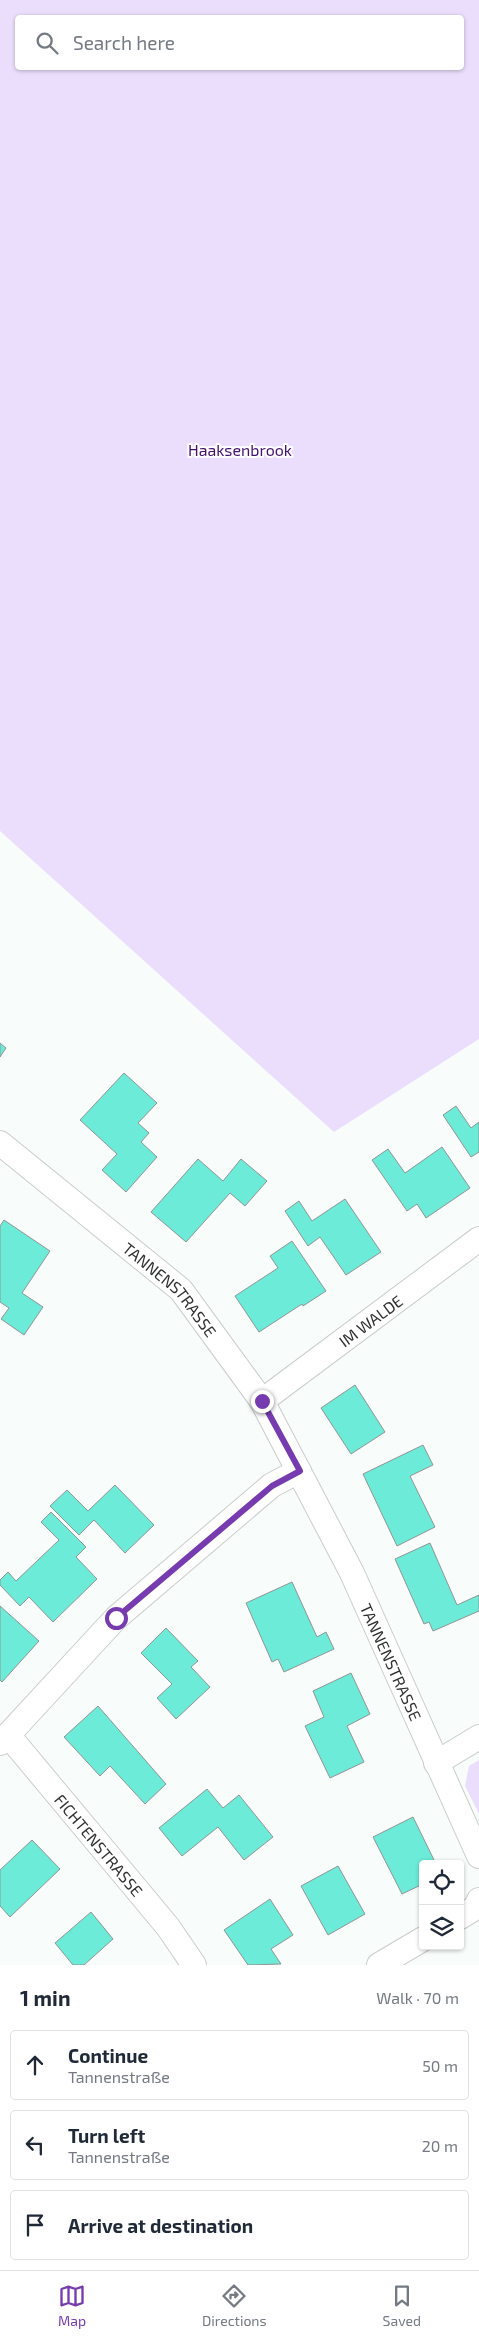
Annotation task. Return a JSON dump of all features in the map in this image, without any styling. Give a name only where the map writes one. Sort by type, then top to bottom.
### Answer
[{"type":"street","name":"TANNENSTRASSE","points":[[2,1148],[181,1290],[262,1401],[352,1573],[479,1856]]},
{"type":"street","name":"IM WALDE","points":[[262,1401],[479,1239]]},
{"type":"street","points":[[4,1739],[116,1618],[272,1486],[300,1471]]},
{"type":"street","points":[[436,1763],[479,1737]]},
{"type":"street","name":"FICHTENSTRASSE","points":[[4,1739],[168,1927],[194,1965]]},
{"type":"street","points":[[464,1915],[476,1908],[479,1900]]},
{"type":"street","points":[[379,1965],[419,1941]]},
{"type":"green space","name":"Haaksenbrook","points":[[0,0],[479,0],[479,1039],[334,1132],[0,831]]},
{"type":"green space","points":[[479,1760],[479,1814],[465,1786],[469,1766]]},
{"type":"building","points":[[0,1043],[6,1048],[0,1057]]},
{"type":"building","points":[[124,1073],[157,1103],[138,1123],[149,1133],[141,1142],[157,1157],[126,1192],[102,1170],[117,1154],[80,1120]]},
{"type":"building","points":[[456,1106],[471,1128],[479,1122],[479,1152],[471,1157],[443,1115]]},
{"type":"building","points":[[442,1147],[470,1188],[426,1218],[417,1204],[407,1211],[372,1160],[388,1149],[405,1173]]},
{"type":"building","points":[[198,1159],[223,1181],[241,1159],[267,1181],[245,1206],[230,1193],[186,1242],[151,1212]]},
{"type":"building","points":[[345,1199],[381,1252],[346,1275],[320,1237],[308,1246],[285,1211],[299,1201],[312,1221]]},
{"type":"building","points":[[4,1220],[50,1251],[22,1293],[43,1307],[24,1335],[1,1319],[9,1308],[0,1302],[0,1226]]},
{"type":"building","points":[[292,1241],[326,1291],[259,1332],[235,1296],[278,1268],[270,1256]]},
{"type":"building","points":[[355,1385],[385,1432],[351,1454],[321,1408]]},
{"type":"building","points":[[423,1445],[433,1465],[410,1476],[435,1527],[397,1546],[363,1474]]},
{"type":"building","points":[[115,1485],[154,1525],[125,1553],[94,1520],[79,1535],[50,1506],[67,1490],[88,1511]]},
{"type":"building","points":[[51,1512],[86,1547],[76,1557],[97,1579],[53,1622],[29,1597],[20,1606],[0,1585],[0,1580],[8,1572],[16,1581],[59,1540],[41,1522]]},
{"type":"building","points":[[430,1543],[457,1605],[479,1595],[479,1611],[433,1631],[429,1622],[424,1624],[395,1559]]},
{"type":"building","points":[[292,1582],[317,1637],[326,1632],[334,1649],[284,1672],[278,1659],[272,1662],[246,1603]]},
{"type":"building","points":[[0,1606],[39,1641],[2,1682],[0,1680]]},
{"type":"building","points":[[166,1628],[198,1661],[191,1667],[210,1687],[176,1719],[157,1698],[172,1684],[141,1653]]},
{"type":"building","points":[[351,1673],[370,1714],[347,1726],[364,1762],[330,1778],[305,1726],[324,1717],[313,1691]]},
{"type":"building","points":[[98,1706],[166,1784],[145,1804],[110,1766],[100,1776],[64,1737]]},
{"type":"building","points":[[207,1789],[223,1808],[239,1795],[273,1837],[244,1860],[218,1827],[182,1856],[159,1828]]},
{"type":"building","points":[[413,1817],[434,1860],[419,1860],[419,1886],[402,1894],[373,1837]]},
{"type":"building","points":[[32,1840],[60,1869],[10,1917],[0,1906],[0,1870]]},
{"type":"building","points":[[338,1866],[365,1914],[328,1935],[301,1886]]},
{"type":"building","points":[[270,1899],[293,1935],[271,1949],[281,1964],[248,1965],[224,1930]]},
{"type":"building","points":[[91,1912],[113,1939],[84,1965],[73,1965],[55,1943]]},
{"type":"route","points":[[116,1618],[272,1486],[300,1471],[262,1401]]}]
